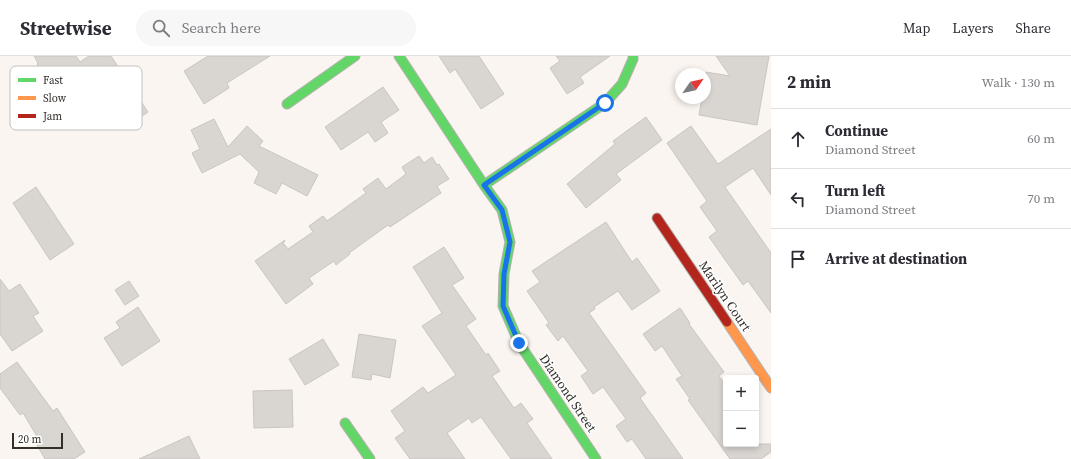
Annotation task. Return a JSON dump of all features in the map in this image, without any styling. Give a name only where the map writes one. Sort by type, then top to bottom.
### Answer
[{"type":"street","points":[[287,104],[355,56]]},
{"type":"street","name":"Diamond Street","points":[[399,56],[502,210],[510,242],[504,274],[503,306],[519,343],[596,459]]},
{"type":"street","points":[[484,185],[605,103],[622,84],[633,56]]},
{"type":"street","name":"Marilyn Court","points":[[657,218],[771,388]]},
{"type":"street","points":[[345,424],[370,459]]},
{"type":"building","points":[[34,56],[76,56],[80,62],[89,56],[111,56],[118,66],[38,66]]},
{"type":"building","points":[[208,56],[270,56],[227,83],[229,88],[204,104],[184,71]]},
{"type":"building","points":[[439,56],[479,56],[504,94],[481,109],[455,69],[450,73]]},
{"type":"building","points":[[556,56],[610,56],[580,77],[584,83],[567,94],[550,68],[560,61]]},
{"type":"building","points":[[716,56],[769,56],[757,125],[699,115],[701,104],[711,104],[711,73],[730,76]]},
{"type":"building","points":[[383,87],[399,110],[381,122],[388,133],[375,142],[368,132],[341,150],[325,127]]},
{"type":"building","points":[[142,103],[148,112],[142,116]]},
{"type":"building","points":[[646,117],[662,140],[616,174],[621,180],[586,208],[567,184],[615,144],[613,141]]},
{"type":"building","points":[[214,119],[228,147],[247,126],[263,141],[259,146],[318,175],[307,196],[282,183],[276,194],[254,183],[259,172],[240,154],[202,173],[192,153],[200,149],[191,130]]},
{"type":"building","points":[[691,126],[718,164],[771,129],[771,195],[753,168],[725,187],[771,253],[771,313],[748,281],[743,285],[709,237],[717,231],[700,207],[707,201],[667,143]]},
{"type":"building","points":[[419,156],[424,163],[432,157],[437,165],[439,164],[449,179],[437,186],[441,193],[390,227],[388,225],[349,253],[350,254],[336,265],[334,261],[309,278],[313,284],[286,304],[255,261],[285,240],[283,244],[288,249],[313,232],[309,226],[323,216],[327,221],[366,193],[363,189],[378,178],[386,189],[406,174],[402,167]]},
{"type":"building","points":[[36,187],[74,244],[50,260],[13,203]]},
{"type":"building","points":[[606,222],[632,262],[637,258],[660,291],[632,310],[618,291],[594,307],[595,309],[589,313],[646,393],[640,398],[683,459],[646,459],[632,439],[627,442],[616,426],[626,419],[603,387],[593,394],[581,376],[588,371],[563,336],[558,341],[546,325],[549,323],[527,291],[540,282],[532,271]]},
{"type":"building","points":[[444,247],[464,278],[452,285],[476,319],[466,326],[486,355],[488,353],[500,371],[492,376],[514,408],[521,403],[533,419],[527,423],[552,459],[511,459],[481,417],[472,423],[469,418],[447,433],[465,459],[410,459],[395,438],[405,431],[391,411],[423,387],[428,393],[456,375],[422,326],[442,313],[413,267]]},
{"type":"building","points":[[0,279],[9,291],[20,284],[39,313],[33,316],[43,331],[12,351],[0,334]]},
{"type":"building","points":[[129,281],[139,296],[125,305],[115,290]]},
{"type":"building","points":[[138,307],[160,341],[122,366],[104,338],[120,328],[116,322]]},
{"type":"building","points":[[680,308],[690,323],[689,324],[724,372],[719,376],[723,382],[723,447],[759,447],[759,444],[771,444],[771,452],[761,459],[730,459],[688,400],[690,399],[676,379],[682,376],[662,346],[655,351],[643,334]]},
{"type":"building","points":[[359,334],[396,340],[390,378],[372,374],[371,380],[352,377]]},
{"type":"building","points":[[323,339],[339,365],[305,385],[289,359]]},
{"type":"building","points":[[17,362],[53,411],[57,408],[85,452],[74,459],[45,459],[37,445],[41,443],[23,413],[20,415],[0,388],[0,374]]},
{"type":"building","points":[[292,390],[293,427],[254,428],[253,391]]},
{"type":"building","points":[[189,436],[200,459],[139,459]]},
{"type":"traffic: fast","points":[[287,104],[355,56]]},
{"type":"traffic: fast","points":[[399,56],[484,185]]},
{"type":"traffic: fast","points":[[596,459],[519,343],[503,306],[504,274],[510,242],[502,210],[484,185],[605,103],[622,84],[633,56]]},
{"type":"traffic: fast","points":[[345,423],[370,459]]},
{"type":"traffic: slow","points":[[727,322],[771,388]]},
{"type":"traffic: jam","points":[[657,218],[727,322]]},
{"type":"route","points":[[519,343],[503,306],[504,274],[510,242],[502,210],[484,185],[605,103]]}]
